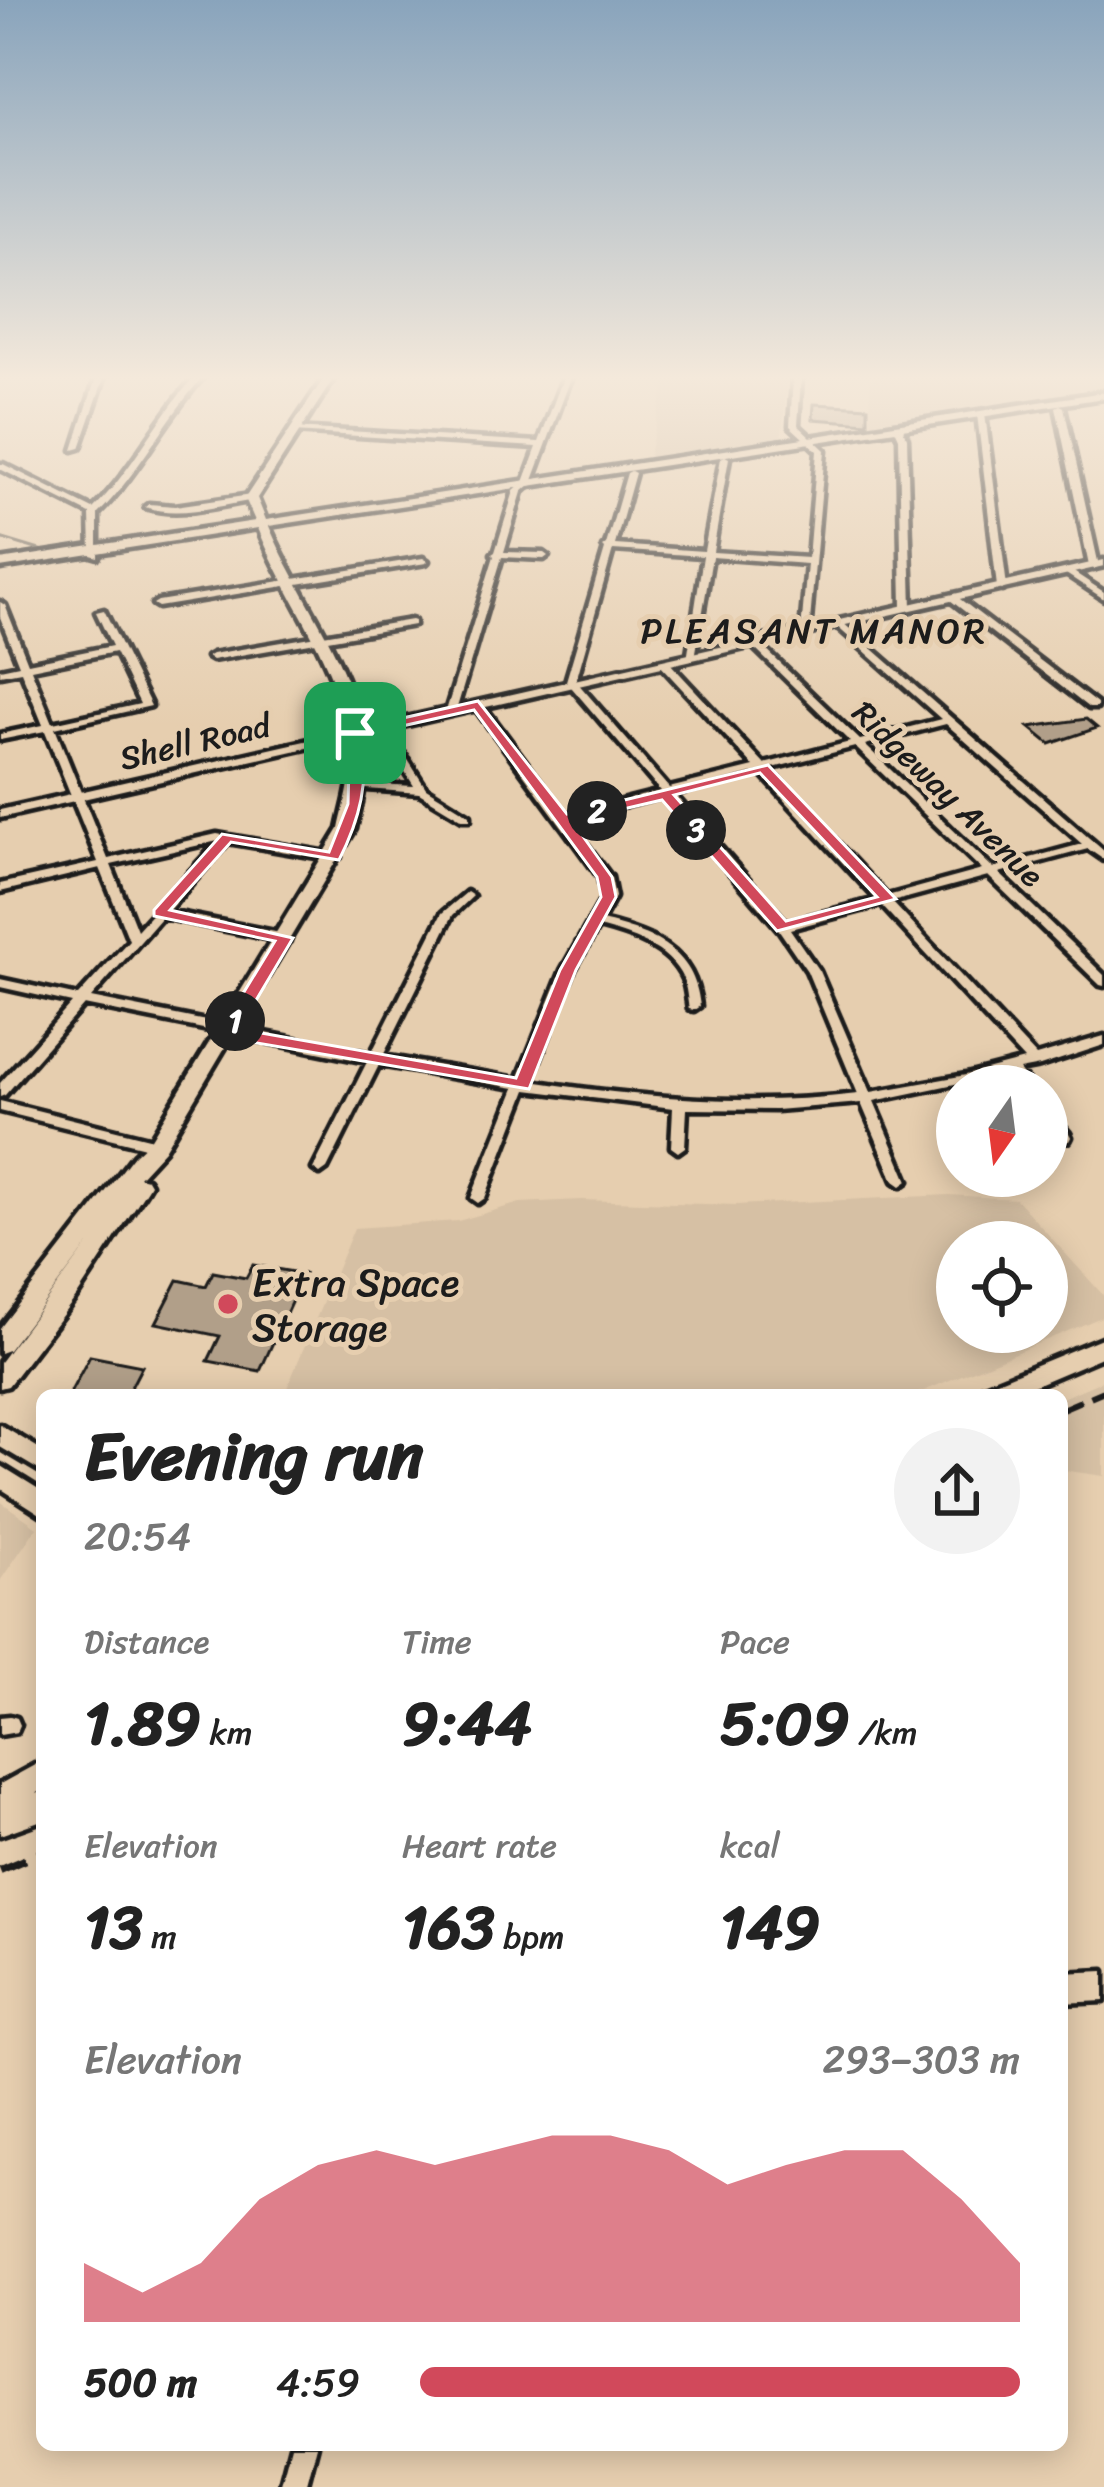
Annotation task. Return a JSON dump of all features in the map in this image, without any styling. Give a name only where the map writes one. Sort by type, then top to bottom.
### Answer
[{"type":"main road","points":[[0,1344],[157,1145],[347,830],[358,786],[355,733],[342,680],[251,499],[254,494]]},
{"type":"main road","points":[[0,566],[476,494]]},
{"type":"main road","points":[[0,1378],[98,1249],[154,1162],[157,1145]]},
{"type":"main road","points":[[1002,1389],[1104,1346]]},
{"type":"main road","points":[[0,1435],[36,1458]]},
{"type":"main road","points":[[0,1475],[36,1500]]},
{"type":"main road","points":[[0,1800],[36,1779]]},
{"type":"main road","points":[[0,1821],[36,1808]]},
{"type":"main road","points":[[1068,1988],[1104,1986]]},
{"type":"street","points":[[56,494],[94,513]]},
{"type":"street","points":[[94,513],[116,494]]},
{"type":"street","points":[[451,711],[496,554],[520,494]]},
{"type":"street","points":[[624,494],[571,674],[572,684],[783,927],[813,971],[901,1181]]},
{"type":"street","points":[[690,658],[719,494]]},
{"type":"street","points":[[806,632],[817,494]]},
{"type":"street","points":[[902,494],[907,608]]},
{"type":"street","points":[[991,494],[1001,587]]},
{"type":"street","points":[[1082,494],[1099,564]]},
{"type":"street","points":[[149,507],[251,499]]},
{"type":"street","points":[[94,513],[95,552]]},
{"type":"street","points":[[607,547],[810,561]]},
{"type":"street","points":[[496,554],[544,556]]},
{"type":"street","points":[[158,604],[423,562]]},
{"type":"street","name":"Shell Road","points":[[0,814],[1099,564]]},
{"type":"street","points":[[1069,572],[1104,596]]},
{"type":"street","points":[[953,598],[1093,706]]},
{"type":"street","points":[[0,736],[146,706],[100,612]]},
{"type":"street","points":[[2,615],[135,940]]},
{"type":"street","points":[[212,657],[411,623]]},
{"type":"street","points":[[839,624],[1104,856]]},
{"type":"street","name":"Ridgeway Avenue","points":[[754,643],[1104,982]]},
{"type":"street","points":[[0,672],[118,648]]},
{"type":"street","points":[[664,663],[888,899],[1035,1063]]},
{"type":"street","points":[[478,705],[605,877],[609,897],[568,970],[478,1198]]},
{"type":"street","points":[[563,819],[949,720]]},
{"type":"street","points":[[382,727],[422,790],[466,817]]},
{"type":"street","points":[[358,786],[422,790]]},
{"type":"street","points":[[0,1092],[227,837]]},
{"type":"street","points":[[0,888],[227,837],[334,857]]},
{"type":"street","points":[[783,927],[1091,845]]},
{"type":"street","points":[[320,1169],[448,913],[467,896]]},
{"type":"street","points":[[159,913],[285,938]]},
{"type":"street","points":[[597,922],[640,934],[664,947],[692,984],[694,1006]]},
{"type":"street","points":[[0,983],[375,1060],[522,1085],[680,1103],[787,1105],[936,1084]]},
{"type":"street","points":[[1028,1065],[1104,1040]]},
{"type":"street","points":[[678,1147],[680,1103]]},
{"type":"street","points":[[0,1106],[157,1145]]},
{"type":"street","points":[[293,2487],[302,2451]]},
{"type":"shaded area","points":[[936,1196],[1016,1199],[1036,1221],[936,1221],[936,1353],[1015,1353],[928,1389],[287,1389],[354,1228],[458,1221],[520,1203],[736,1205]]},
{"type":"shaded area","points":[[1068,1256],[1104,1296],[1104,1316],[1068,1331]]},
{"type":"shaded area","points":[[1104,1380],[1104,1476],[1068,1471],[1068,1395]]},
{"type":"shaded area","points":[[0,1501],[36,1528],[0,1581]]},
{"type":"building","points":[[1086,719],[1097,728],[1050,744],[1029,727]]},
{"type":"building","name":"Extra Space Storage","points":[[253,1265],[304,1274],[260,1371],[208,1361],[220,1336],[156,1323],[178,1280],[206,1286],[213,1272],[246,1278]]},
{"type":"building","points":[[90,1356],[142,1366],[130,1389],[72,1389]]},
{"type":"waterway","points":[[0,538],[43,551]]},
{"type":"railway","points":[[1068,1406],[1104,1391]]},
{"type":"railway","points":[[0,1870],[36,1855]]},
{"type":"place","name":"Extra Space Storage","points":[[228,1304]]},
{"type":"district","name":"PLEASANT MANOR","points":[[814,631]]},
{"type":"route","points":[[355,733],[359,761],[356,804],[334,857],[227,837],[159,913],[285,938],[228,1033],[522,1085],[568,970],[609,897],[605,877],[563,819],[763,768],[888,899],[783,927],[665,794],[563,819],[478,705],[355,733]]}]
